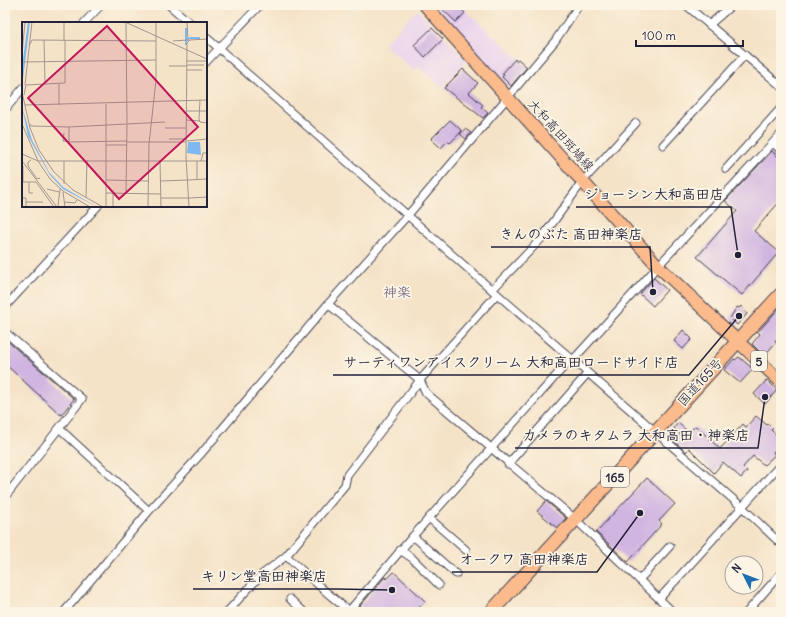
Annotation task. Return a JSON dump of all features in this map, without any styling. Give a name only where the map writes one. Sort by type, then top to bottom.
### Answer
[{"type":"highway","name":"国道165号","points":[[497,610],[575,519],[781,294]]},
{"type":"main road","name":"大和高田斑鳩線","points":[[425,5],[658,266],[781,382]]},
{"type":"street","points":[[85,22],[102,5]]},
{"type":"street","points":[[169,5],[189,22]]},
{"type":"street","points":[[207,61],[260,5]]},
{"type":"street","points":[[64,612],[149,511],[205,450],[328,304],[408,215],[555,41],[579,5]]},
{"type":"street","points":[[686,5],[743,56],[781,86]]},
{"type":"street","points":[[709,25],[732,5]]},
{"type":"street","points":[[207,38],[571,361],[742,507],[781,544]]},
{"type":"street","points":[[663,145],[743,56]]},
{"type":"street","points":[[5,110],[22,89]]},
{"type":"street","points":[[726,169],[781,108]]},
{"type":"street","points":[[227,612],[260,576],[286,556],[345,485],[347,475],[420,380],[541,239],[583,181],[636,123]]},
{"type":"street","points":[[286,556],[324,591],[349,611],[412,536],[658,266],[781,134]]},
{"type":"street","points":[[772,143],[781,150]]},
{"type":"street","points":[[5,307],[97,207]]},
{"type":"street","points":[[328,304],[420,380],[426,392],[508,464],[575,519],[673,612]]},
{"type":"street","points":[[5,332],[82,399],[60,429],[8,488],[5,497]]},
{"type":"street","points":[[508,464],[587,374]]},
{"type":"street","points":[[60,429],[149,511]]},
{"type":"street","points":[[659,599],[781,464]]},
{"type":"street","points":[[429,518],[466,550]]},
{"type":"street","points":[[412,536],[456,574]]},
{"type":"street","points":[[639,580],[670,546]]},
{"type":"street","points":[[400,550],[412,558],[439,584]]},
{"type":"street","points":[[747,612],[781,573]]},
{"type":"street","points":[[290,599],[304,612]]},
{"type":"shaded area","points":[[433,5],[459,5],[529,67],[509,89]]},
{"type":"shaded area","points":[[417,10],[467,60],[442,87],[418,67],[414,71],[384,44]]},
{"type":"building","points":[[444,5],[456,5],[465,13],[456,22],[441,8]]},
{"type":"building","points":[[432,28],[443,39],[425,57],[414,45]]},
{"type":"building","points":[[515,59],[516,61],[518,59],[527,67],[511,86],[502,77],[504,75],[502,74]]},
{"type":"building","points":[[463,69],[478,83],[469,93],[483,105],[481,107],[488,113],[483,118],[444,88]]},
{"type":"building","points":[[450,120],[462,131],[450,143],[447,141],[441,148],[431,139]]},
{"type":"building","points":[[465,129],[471,133],[466,139],[460,134]]},
{"type":"building","points":[[772,151],[781,160],[781,200],[754,231],[779,252],[742,295],[697,257],[737,211],[725,201]]},
{"type":"building","points":[[654,278],[667,290],[653,306],[640,294]]},
{"type":"building","points":[[741,306],[747,314],[737,325],[730,318],[737,307],[739,308]]},
{"type":"building","points":[[781,306],[781,333],[775,341],[776,342],[764,356],[752,344],[760,334],[758,332]]},
{"type":"building","points":[[683,330],[692,339],[683,349],[674,341]]},
{"type":"building","points":[[5,339],[74,399],[61,415],[5,364]]},
{"type":"building","points":[[739,357],[753,369],[740,383],[724,370],[734,359],[735,360]]},
{"type":"building","points":[[767,380],[777,390],[765,404],[754,394]]},
{"type":"building","points":[[756,416],[773,428],[771,430],[781,439],[781,444],[773,452],[775,455],[764,465],[753,456],[743,467],[747,471],[741,478],[723,462],[714,473],[689,448],[686,452],[674,441],[680,434],[674,428],[678,423],[688,432],[696,426],[720,449],[743,424],[746,427]]},
{"type":"building","points":[[647,478],[675,504],[659,521],[662,524],[628,562],[596,532]]},
{"type":"building","points":[[546,501],[566,518],[557,528],[537,511]]},
{"type":"building","points":[[394,572],[425,601],[415,612],[367,612],[360,606],[385,577],[387,579]]},
{"type":"place","name":"ジョーシン大和高田店","points":[[738,255]]},
{"type":"place","name":"きんのぶた 高田神楽店","points":[[653,292]]},
{"type":"place","name":"サーティワンアイスクリーム 大和高田ロードサイド店","points":[[739,316]]},
{"type":"place","name":"カメラのキタムラ 大和高田・神楽店","points":[[765,397]]},
{"type":"place","name":"オークワ 高田神楽店","points":[[640,513]]},
{"type":"place","name":"キリン堂高田神楽店","points":[[392,590]]},
{"type":"district","name":"神楽","points":[[397,292]]}]
